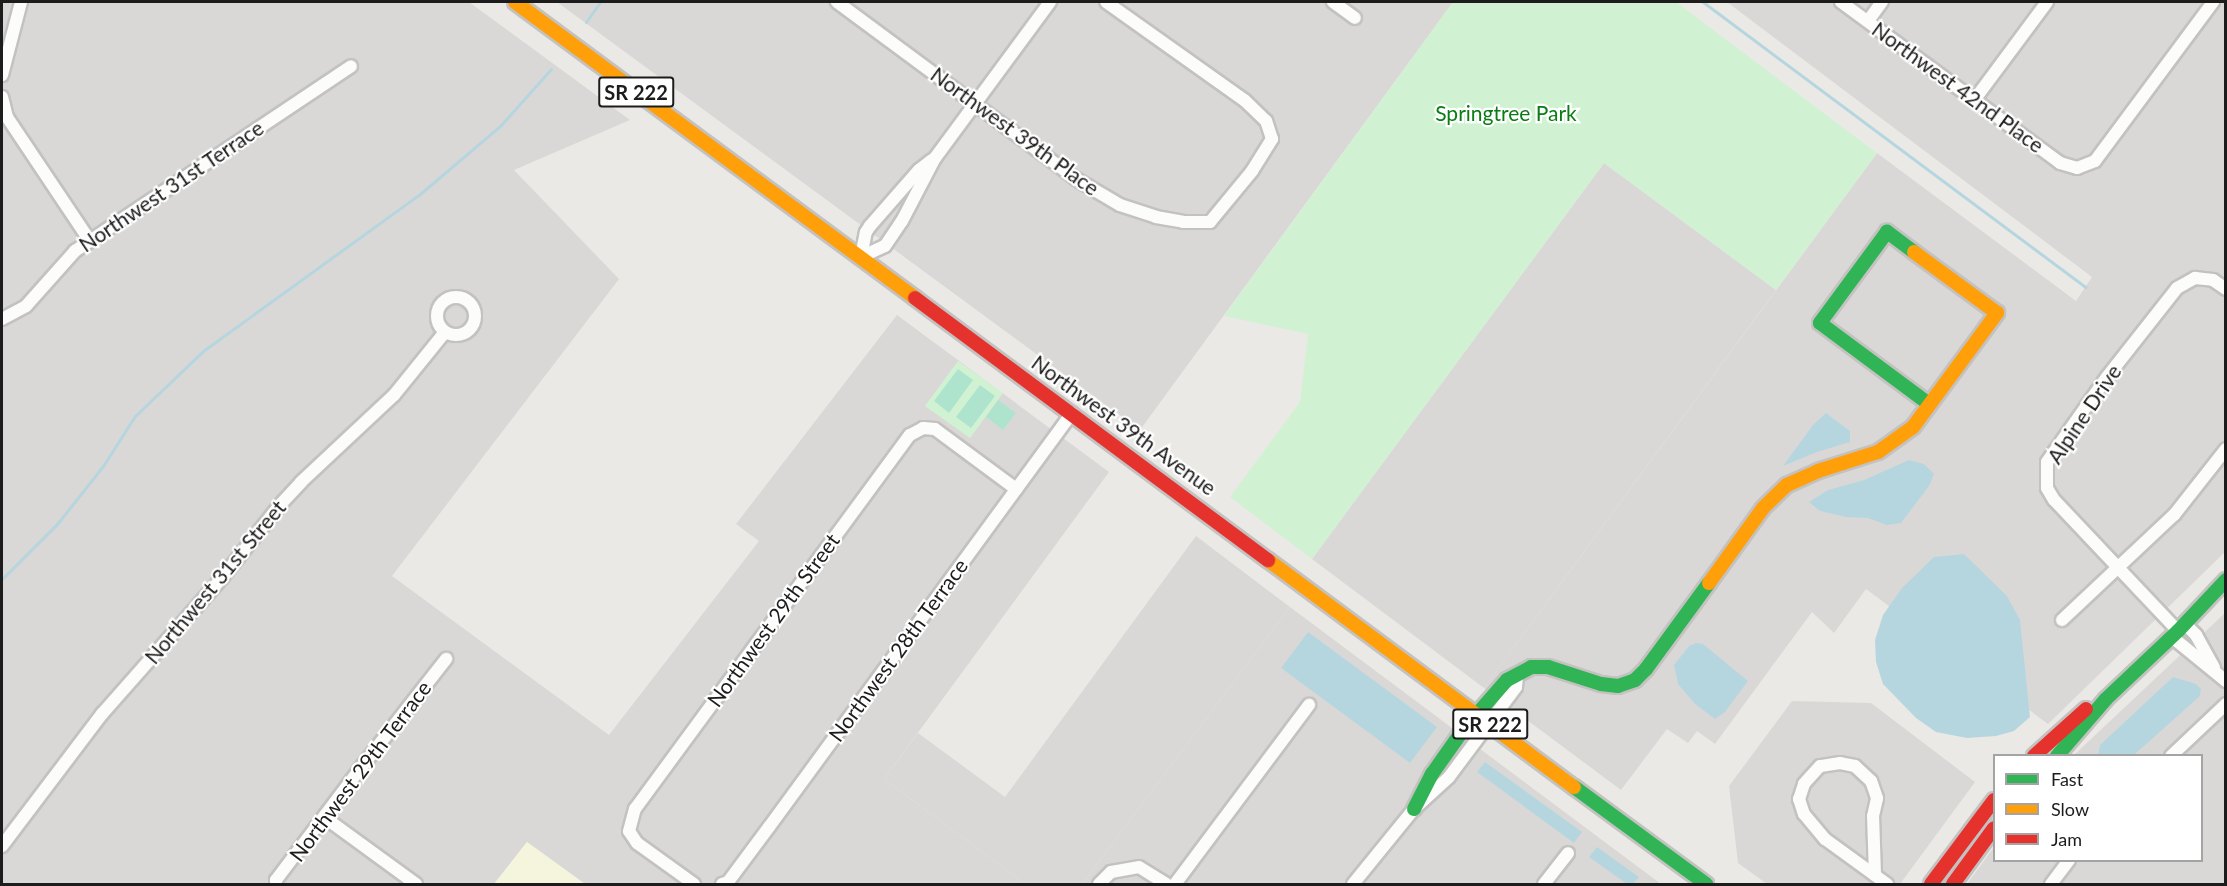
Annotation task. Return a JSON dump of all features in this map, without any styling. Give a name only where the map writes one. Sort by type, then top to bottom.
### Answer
[{"type":"street","points":[[2,75],[21,2]]},
{"type":"street","name":"Northwest 39th Avenue","points":[[514,2],[1072,413],[1706,885]]},
{"type":"street","name":"Northwest 39th Place","points":[[837,2],[1076,178],[1120,205],[1155,217],[1183,222],[1210,222],[1252,171],[1272,139],[1266,121],[1254,109],[1106,2]]},
{"type":"street","points":[[861,257],[885,246],[902,221],[935,158],[1050,2]]},
{"type":"street","points":[[1333,2],[1355,18]]},
{"type":"street","name":"Northwest 42nd Place","points":[[1841,2],[2060,163],[2077,168],[2095,161],[2213,2]]},
{"type":"street","points":[[1868,21],[1882,2]]},
{"type":"street","points":[[1975,99],[2047,2]]},
{"type":"street","name":"Northwest 31st Terrace","points":[[2,319],[26,306],[75,251],[351,66]]},
{"type":"street","points":[[2,103],[8,117],[90,241]]},
{"type":"street","points":[[861,257],[866,232],[870,226],[920,170],[935,158]]},
{"type":"street","points":[[1414,809],[1432,774],[1477,714],[1507,680],[1531,667],[1548,667],[1601,684],[1618,686],[1635,680],[1646,669],[1763,508],[1787,485],[1818,471],[1878,452],[1913,427],[1997,313],[1887,232],[1820,323],[1929,404]]},
{"type":"street","name":"Alpine Drive","points":[[2179,630],[2054,500],[2047,488],[2047,462],[2100,386],[2177,288],[2195,278],[2213,280],[2226,289]]},
{"type":"street","name":"Northwest 31st Street","points":[[2,846],[102,714],[222,578],[279,506],[300,482],[394,395],[445,332]]},
{"type":"street","name":"Northwest 28th Terrace","points":[[722,885],[728,882],[769,827],[1072,413]]},
{"type":"street","name":"Northwest 29th Street","points":[[694,885],[637,843],[628,831],[635,809],[910,435],[922,428],[935,429],[1016,489]]},
{"type":"street","points":[[2062,620],[2174,515],[2226,449]]},
{"type":"street","points":[[2059,754],[2106,699],[2179,630],[2226,580]]},
{"type":"street","points":[[2179,630],[2226,681]]},
{"type":"street","points":[[2179,630],[2196,635],[2216,671]]},
{"type":"street","name":"Northwest 29th Terrace","points":[[276,885],[276,880],[446,659]]},
{"type":"street","points":[[1353,885],[1414,809],[1449,777],[1516,687],[1517,676]]},
{"type":"street","points":[[2036,754],[2074,719],[2106,699]]},
{"type":"street","points":[[2172,754],[2226,704]]},
{"type":"street","points":[[1175,885],[1309,705]]},
{"type":"street","points":[[1875,875],[1872,841],[1873,816],[1877,798],[1871,781],[1855,766],[1840,763],[1820,766],[1804,784],[1799,799],[1804,814],[1825,839],[1887,885]]},
{"type":"street","points":[[1931,885],[1993,803]]},
{"type":"street","points":[[324,817],[416,885]]},
{"type":"street","points":[[1953,885],[1993,831]]},
{"type":"street","points":[[1544,885],[1568,853]]},
{"type":"street","points":[[2050,885],[2068,862]]},
{"type":"street","points":[[1099,885],[1110,872],[1122,868],[1138,867],[1166,885]]},
{"type":"shaded area","points":[[2,2],[469,2],[630,120],[514,170],[619,279],[392,576],[609,735],[759,541],[736,524],[897,315],[1109,472],[884,779],[1025,884],[585,884],[527,842],[494,884],[2,884]]},
{"type":"shaded area","points":[[557,2],[1453,2],[1140,430]]},
{"type":"shaded area","points":[[1727,2],[2225,2],[2225,552],[2048,724],[1866,589],[1834,633],[1812,612],[1715,744],[1697,731],[1688,743],[1667,729],[1621,790],[1484,688],[1877,153],[2076,301],[2092,277]]},
{"type":"shaded area","points":[[1604,163],[1776,290],[1484,688],[1312,559]]},
{"type":"shaded area","points":[[1196,536],[1290,607],[1082,884],[1025,884],[884,779],[918,733],[1005,797]]},
{"type":"shaded area","points":[[1290,607],[1661,884],[1082,884]]},
{"type":"shaded area","points":[[2225,613],[2225,884],[1967,884],[1993,848],[1993,862],[2203,862],[2203,754],[2075,754]]},
{"type":"shaded area","points":[[1792,701],[1871,703],[1975,782],[1900,884],[1767,884],[1738,863],[1729,786]]},
{"type":"shaded area","points":[[527,842],[585,884],[494,884]]},
{"type":"green space","name":"Springtree Park","points":[[1453,2],[1676,2],[1877,153],[1776,290],[1604,163],[1312,559],[1230,497],[1300,402],[1308,334],[1224,316]]},
{"type":"green space","points":[[958,361],[1003,393],[970,438],[925,406]]},
{"type":"green space","points":[[958,369],[973,380],[949,413],[934,401]]},
{"type":"green space","points":[[980,385],[995,396],[971,428],[956,417]]},
{"type":"green space","points":[[998,400],[1016,413],[1003,430],[986,417]]},
{"type":"water","points":[[1826,413],[1850,431],[1850,442],[1783,466],[1813,425]]},
{"type":"water","points":[[1909,460],[1924,464],[1934,474],[1929,486],[1901,523],[1887,525],[1868,518],[1846,517],[1820,511],[1809,502],[1828,490],[1864,480]]},
{"type":"water","points":[[1964,554],[2007,596],[2020,620],[2030,717],[2014,731],[1996,736],[1967,738],[1936,732],[1916,718],[1883,684],[1876,662],[1875,640],[1883,615],[1902,588],[1934,557]]},
{"type":"water","points":[[1308,632],[1437,727],[1410,763],[1281,668]]},
{"type":"water","points":[[1696,643],[1703,644],[1748,681],[1725,712],[1715,719],[1695,704],[1678,684],[1674,665],[1689,646]]},
{"type":"water","points":[[2173,677],[2196,684],[2201,689],[2200,696],[2135,754],[2098,754],[2100,745]]},
{"type":"water","points":[[1485,762],[1582,832],[1574,843],[1477,772]]},
{"type":"water","points":[[1597,847],[1639,877],[1633,884],[1627,884],[1589,857]]},
{"type":"waterway","points":[[586,22],[600,2]]},
{"type":"waterway","points":[[1703,2],[2086,287]]},
{"type":"waterway","points":[[2,579],[57,524],[103,466],[135,416],[203,351],[420,194],[501,125],[551,69]]},
{"type":"traffic: fast","points":[[1914,252],[1887,232],[1820,323],[1929,404]]},
{"type":"traffic: fast","points":[[2059,754],[2106,699],[2178,631],[2226,580]]},
{"type":"traffic: fast","points":[[1414,809],[1432,774],[1463,730],[1507,680],[1531,667],[1548,667],[1601,684],[1618,686],[1635,680],[1646,669],[1709,583]]},
{"type":"traffic: fast","points":[[1574,787],[1706,884]]},
{"type":"traffic: slow","points":[[515,2],[915,298]]},
{"type":"traffic: slow","points":[[1709,583],[1763,508],[1787,485],[1818,471],[1878,452],[1913,427],[1997,313],[1914,252]]},
{"type":"traffic: slow","points":[[1268,560],[1574,787]]},
{"type":"traffic: jam","points":[[915,298],[1268,560]]},
{"type":"traffic: jam","points":[[2036,754],[2086,709]]},
{"type":"traffic: jam","points":[[1931,884],[1993,801]]},
{"type":"traffic: jam","points":[[1953,884],[1993,829]]}]
